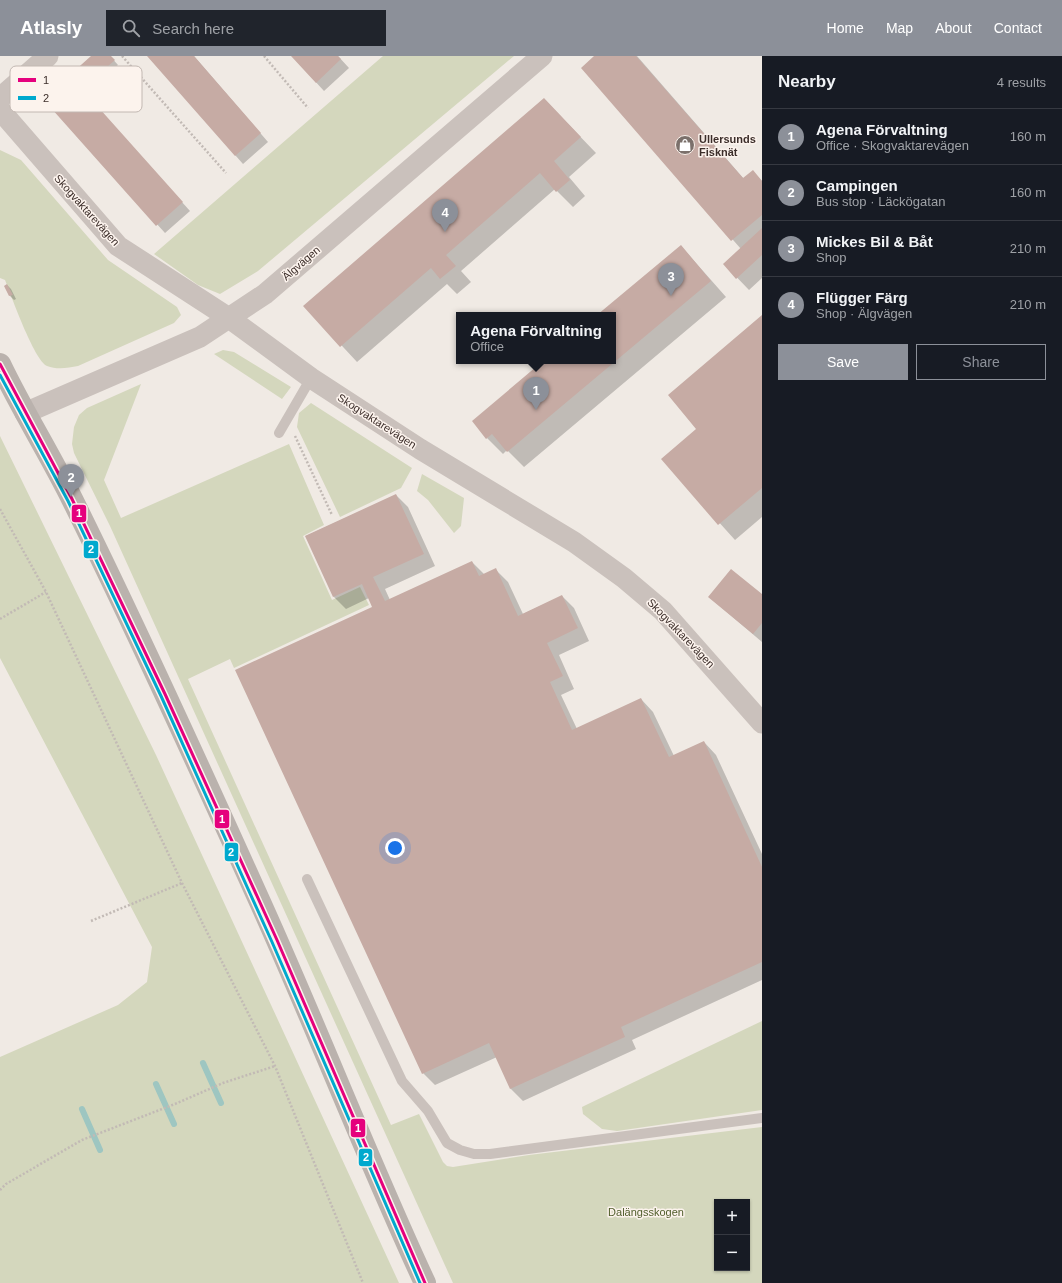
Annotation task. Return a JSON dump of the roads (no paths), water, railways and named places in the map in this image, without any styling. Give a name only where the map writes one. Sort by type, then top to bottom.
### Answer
[{"type":"main road","points":[[0,364],[71,496],[146,653],[250,880],[396,1220],[425,1283]]},
{"type":"street","points":[[37,66],[48,56]]},
{"type":"street","name":"Älgvägen","points":[[25,413],[200,337],[265,294],[542,56]]},
{"type":"street","points":[[0,98],[10,89]]},
{"type":"street","name":"Skogvaktarevägen","points":[[0,110],[118,246],[230,318],[311,378],[420,449],[574,542],[624,578],[663,611],[762,723]]},
{"type":"lane","points":[[279,433],[311,378]]},
{"type":"lane","points":[[307,879],[402,1081],[428,1111],[447,1142],[460,1150],[474,1154],[490,1154],[762,1118]]},
{"type":"waterway","points":[[203,1063],[221,1103]]},
{"type":"waterway","points":[[156,1084],[174,1124]]},
{"type":"waterway","points":[[82,1109],[100,1150]]},
{"type":"place","name":"Ullersunds Fisknät","points":[[685,145]]},
{"type":"place","name":"Flügger Färg","points":[[445,232]]},
{"type":"place","name":"Mickes Bil & Båt","points":[[671,296]]},
{"type":"place","name":"Agena Förvaltning","points":[[536,410]]},
{"type":"place","name":"Campingen","points":[[71,497]]},
{"type":"park label","name":"Dalängsskogen","points":[[646,1212]]}]
